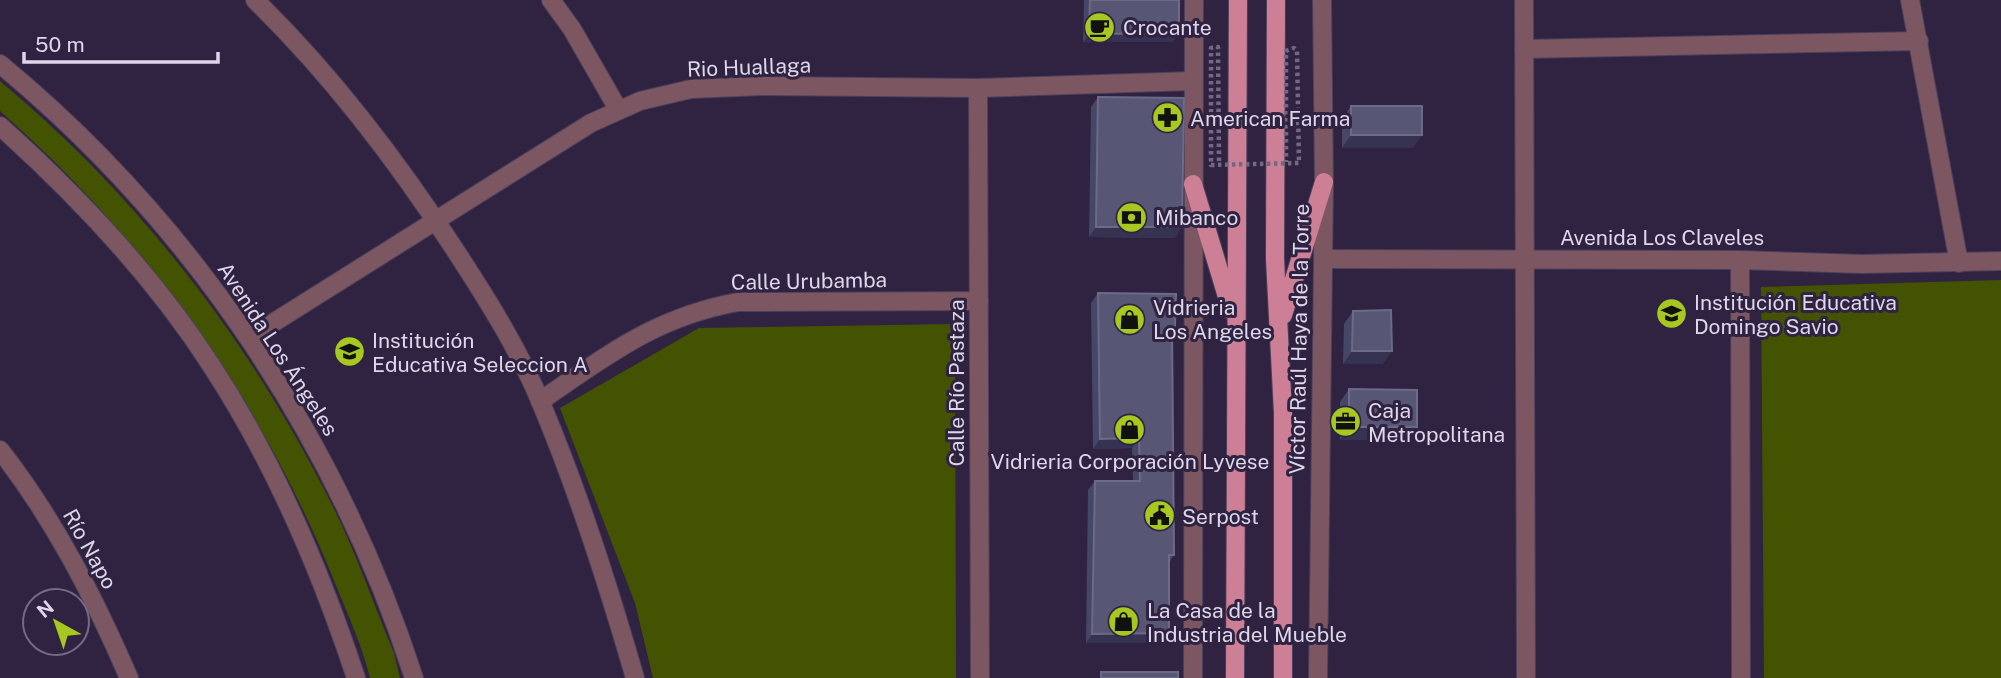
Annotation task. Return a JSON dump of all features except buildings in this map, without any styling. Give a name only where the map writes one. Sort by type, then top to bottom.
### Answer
[{"type":"main road","points":[[1235,678],[1238,0]]},
{"type":"main road","points":[[1276,0],[1275,259],[1283,413],[1283,678]]},
{"type":"main road","points":[[1279,328],[1324,182]]},
{"type":"main road","points":[[1193,184],[1236,327]]},
{"type":"street","points":[[255,0],[326,74],[365,121],[437,221],[507,335],[540,401],[593,536],[635,678]]},
{"type":"street","points":[[551,0],[572,29],[618,109]]},
{"type":"street","points":[[1193,678],[1194,0]]},
{"type":"street","name":"Víctor Raúl Haya de la Torre","points":[[1318,678],[1324,182],[1322,0]]},
{"type":"street","points":[[1524,0],[1526,678]]},
{"type":"street","points":[[1910,0],[1959,263]]},
{"type":"street","points":[[1524,50],[1919,41]]},
{"type":"street","name":"Avenida Los Ángeles","points":[[0,64],[75,130],[122,178],[201,272],[249,338],[282,389],[341,496],[393,615],[414,678]]},
{"type":"street","name":"Rio Huallaga","points":[[249,338],[618,109],[691,89],[762,86],[978,88],[1193,81]]},
{"type":"street","name":"Calle Río Pastaza","points":[[978,88],[980,678]]},
{"type":"street","points":[[0,126],[102,226],[151,283],[211,364],[281,491],[311,557],[356,678]]},
{"type":"street","name":"Avenida Los Claveles","points":[[1323,259],[1959,263],[2001,261]]},
{"type":"street","points":[[1740,260],[1741,678]]},
{"type":"street","name":"Calle Urubamba","points":[[540,401],[627,342],[661,323],[699,309],[738,302],[979,301]]},
{"type":"street","name":"Río Napo","points":[[0,450],[44,513],[77,569],[129,678]]},
{"type":"path","points":[[1219,161],[1218,47],[1211,48],[1211,166],[1299,163],[1297,51],[1294,48],[1286,51],[1286,162]]},
{"type":"green space","points":[[0,81],[98,172],[144,222],[227,328],[264,384],[339,519],[394,653],[400,678],[370,678],[354,630],[306,516],[273,451],[196,328],[152,269],[104,214],[54,161],[0,111]]},
{"type":"green space","points":[[2001,280],[2001,678],[1764,678],[1761,287]]},
{"type":"green space","points":[[955,324],[956,678],[653,678],[635,603],[560,408],[699,328]]},
{"type":"place","name":"Crocante","points":[[1100,27]]},
{"type":"place","name":"American Farma","points":[[1167,118]]},
{"type":"place","name":"Mibanco","points":[[1132,217]]},
{"type":"place","name":"Institución Educativa Domingo Savio","points":[[1671,314]]},
{"type":"place","name":"Vidrieria Los Angeles","points":[[1130,319]]},
{"type":"place","name":"Institución Educativa Seleccion A","points":[[349,352]]},
{"type":"place","name":"Caja Metropolitana","points":[[1345,422]]},
{"type":"place","name":"Vidrieria Corporación Lyvese","points":[[1130,429]]},
{"type":"place","name":"Serpost","points":[[1159,516]]},
{"type":"place","name":"La Casa de la Industria del Mueble","points":[[1124,622]]}]
